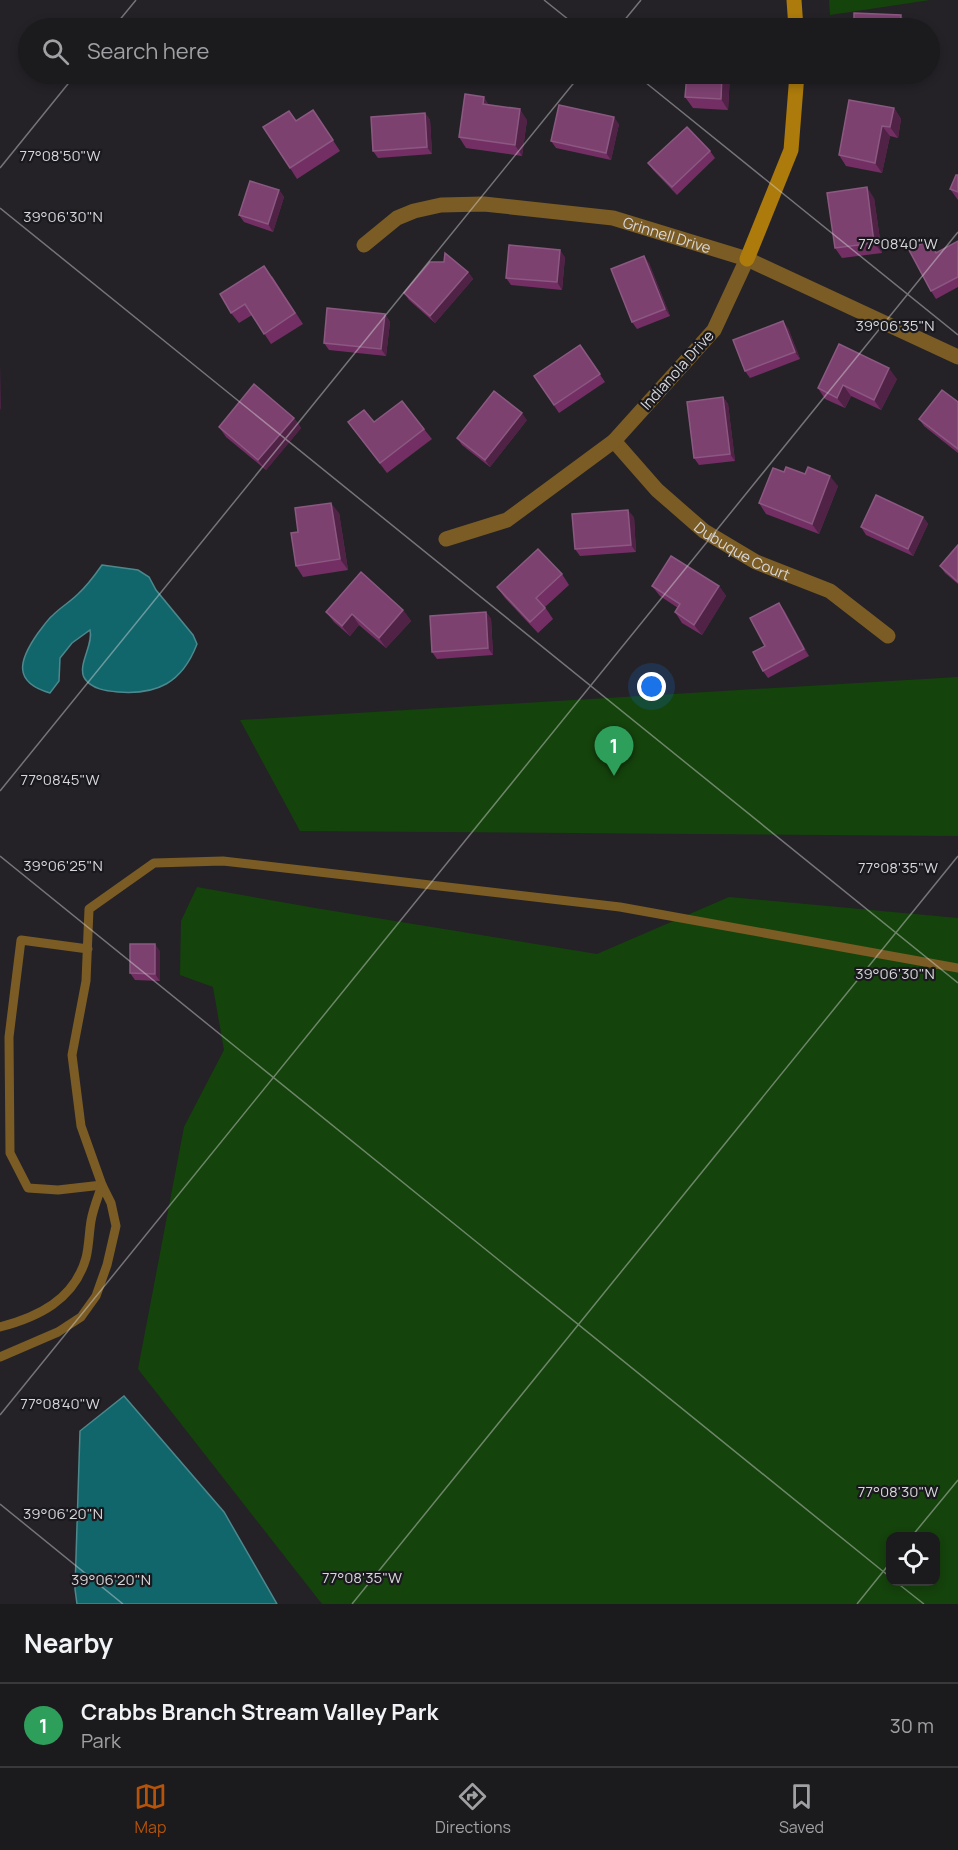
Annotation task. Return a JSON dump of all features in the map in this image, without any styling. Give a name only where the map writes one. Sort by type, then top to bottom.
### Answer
[{"type":"street","points":[[794,0],[795,18]]},
{"type":"street","name":"Indianola Drive","points":[[446,539],[507,520],[614,441],[714,330],[747,259],[791,150],[796,84]]},
{"type":"street","name":"Grinnell Drive","points":[[364,245],[397,218],[414,211],[441,205],[483,204],[614,218],[747,259],[958,357]]},
{"type":"street","name":"Dubuque Court","points":[[614,441],[657,490],[704,531],[756,562],[830,591],[888,636]]},
{"type":"lane","points":[[0,1357],[58,1332],[81,1317],[96,1296],[107,1265],[116,1226],[111,1203],[102,1185],[81,1126],[72,1055],[86,981],[89,909],[154,863],[223,861],[620,907],[958,968]]},
{"type":"lane","points":[[88,949],[21,940],[9,1037],[10,1153],[28,1188],[58,1190],[102,1185]]},
{"type":"lane","points":[[0,1327],[45,1311],[62,1299],[86,1259],[91,1218],[102,1185]]},
{"type":"green space","points":[[829,0],[930,0],[830,15]]},
{"type":"green space","points":[[958,677],[958,836],[300,831],[240,720]]},
{"type":"green space","points":[[197,887],[597,954],[729,897],[958,918],[958,1604],[322,1604],[138,1369],[184,1127],[224,1050],[213,987],[180,975],[181,921]]},
{"type":"water","points":[[102,565],[138,570],[149,577],[156,590],[193,635],[197,644],[191,657],[176,677],[156,688],[132,692],[100,689],[91,685],[83,674],[91,636],[90,630],[72,643],[60,658],[59,681],[50,693],[29,683],[24,676],[23,661],[38,633],[56,612],[82,591]]},
{"type":"water","points":[[124,1396],[224,1512],[277,1604],[77,1604],[75,1589],[80,1431]]},
{"type":"building","points":[[854,13],[901,15],[901,18],[854,18]]},
{"type":"building","points":[[686,84],[722,84],[721,99],[685,97]]},
{"type":"building","points":[[465,94],[484,97],[483,104],[520,109],[515,145],[459,137]]},
{"type":"building","points":[[849,100],[894,108],[890,127],[882,126],[875,163],[839,155]]},
{"type":"building","points":[[559,105],[614,117],[606,153],[551,141]]},
{"type":"building","points":[[313,110],[333,140],[290,168],[263,127],[289,111],[296,121]]},
{"type":"building","points":[[425,113],[427,147],[373,151],[371,117]]},
{"type":"building","points":[[687,127],[710,151],[672,187],[648,163]]},
{"type":"building","points":[[958,175],[958,192],[950,189]]},
{"type":"building","points":[[250,181],[279,190],[268,224],[239,215]]},
{"type":"building","points":[[867,187],[874,243],[835,248],[827,193]]},
{"type":"building","points":[[929,240],[936,253],[958,241],[958,277],[931,291],[909,250]]},
{"type":"building","points":[[509,245],[560,250],[557,282],[506,278]]},
{"type":"building","points":[[445,253],[468,272],[430,316],[404,293],[430,262],[444,262]]},
{"type":"building","points":[[644,256],[665,309],[632,322],[611,269]]},
{"type":"building","points":[[264,266],[295,313],[264,334],[245,304],[231,313],[220,294]]},
{"type":"building","points":[[327,308],[385,314],[381,349],[324,343]]},
{"type":"building","points":[[783,321],[795,352],[745,371],[733,340]]},
{"type":"building","points":[[839,344],[889,368],[874,400],[843,385],[837,398],[818,388]]},
{"type":"building","points":[[580,345],[600,374],[554,405],[534,376]]},
{"type":"building","points":[[254,384],[294,418],[258,460],[219,427]]},
{"type":"building","points":[[942,390],[958,402],[958,449],[919,419]]},
{"type":"building","points":[[494,391],[522,413],[485,460],[457,438]]},
{"type":"building","points":[[723,397],[730,454],[694,458],[687,402]]},
{"type":"building","points":[[402,401],[424,429],[380,463],[348,422],[364,410],[374,422]]},
{"type":"building","points":[[786,467],[805,474],[808,467],[830,476],[812,524],[759,503],[773,468],[784,472]]},
{"type":"building","points":[[876,495],[923,517],[908,549],[861,527]]},
{"type":"building","points":[[331,503],[340,559],[296,566],[291,533],[298,532],[295,508]]},
{"type":"building","points":[[628,510],[631,545],[575,549],[572,514]]},
{"type":"building","points":[[958,545],[958,582],[940,566]]},
{"type":"building","points":[[538,549],[562,574],[536,598],[545,608],[530,622],[497,587]]},
{"type":"building","points":[[671,556],[719,586],[694,625],[675,612],[680,604],[652,586]]},
{"type":"building","points":[[361,572],[403,610],[379,638],[352,614],[342,626],[326,612]]},
{"type":"building","points":[[779,603],[804,649],[763,671],[753,652],[765,646],[750,618]]},
{"type":"building","points":[[486,612],[488,648],[432,652],[430,616]]},
{"type":"building","points":[[130,944],[155,944],[155,974],[130,973]]},
{"type":"place","name":"Crabbs Branch Stream Valley Park","points":[[614,776]]}]
